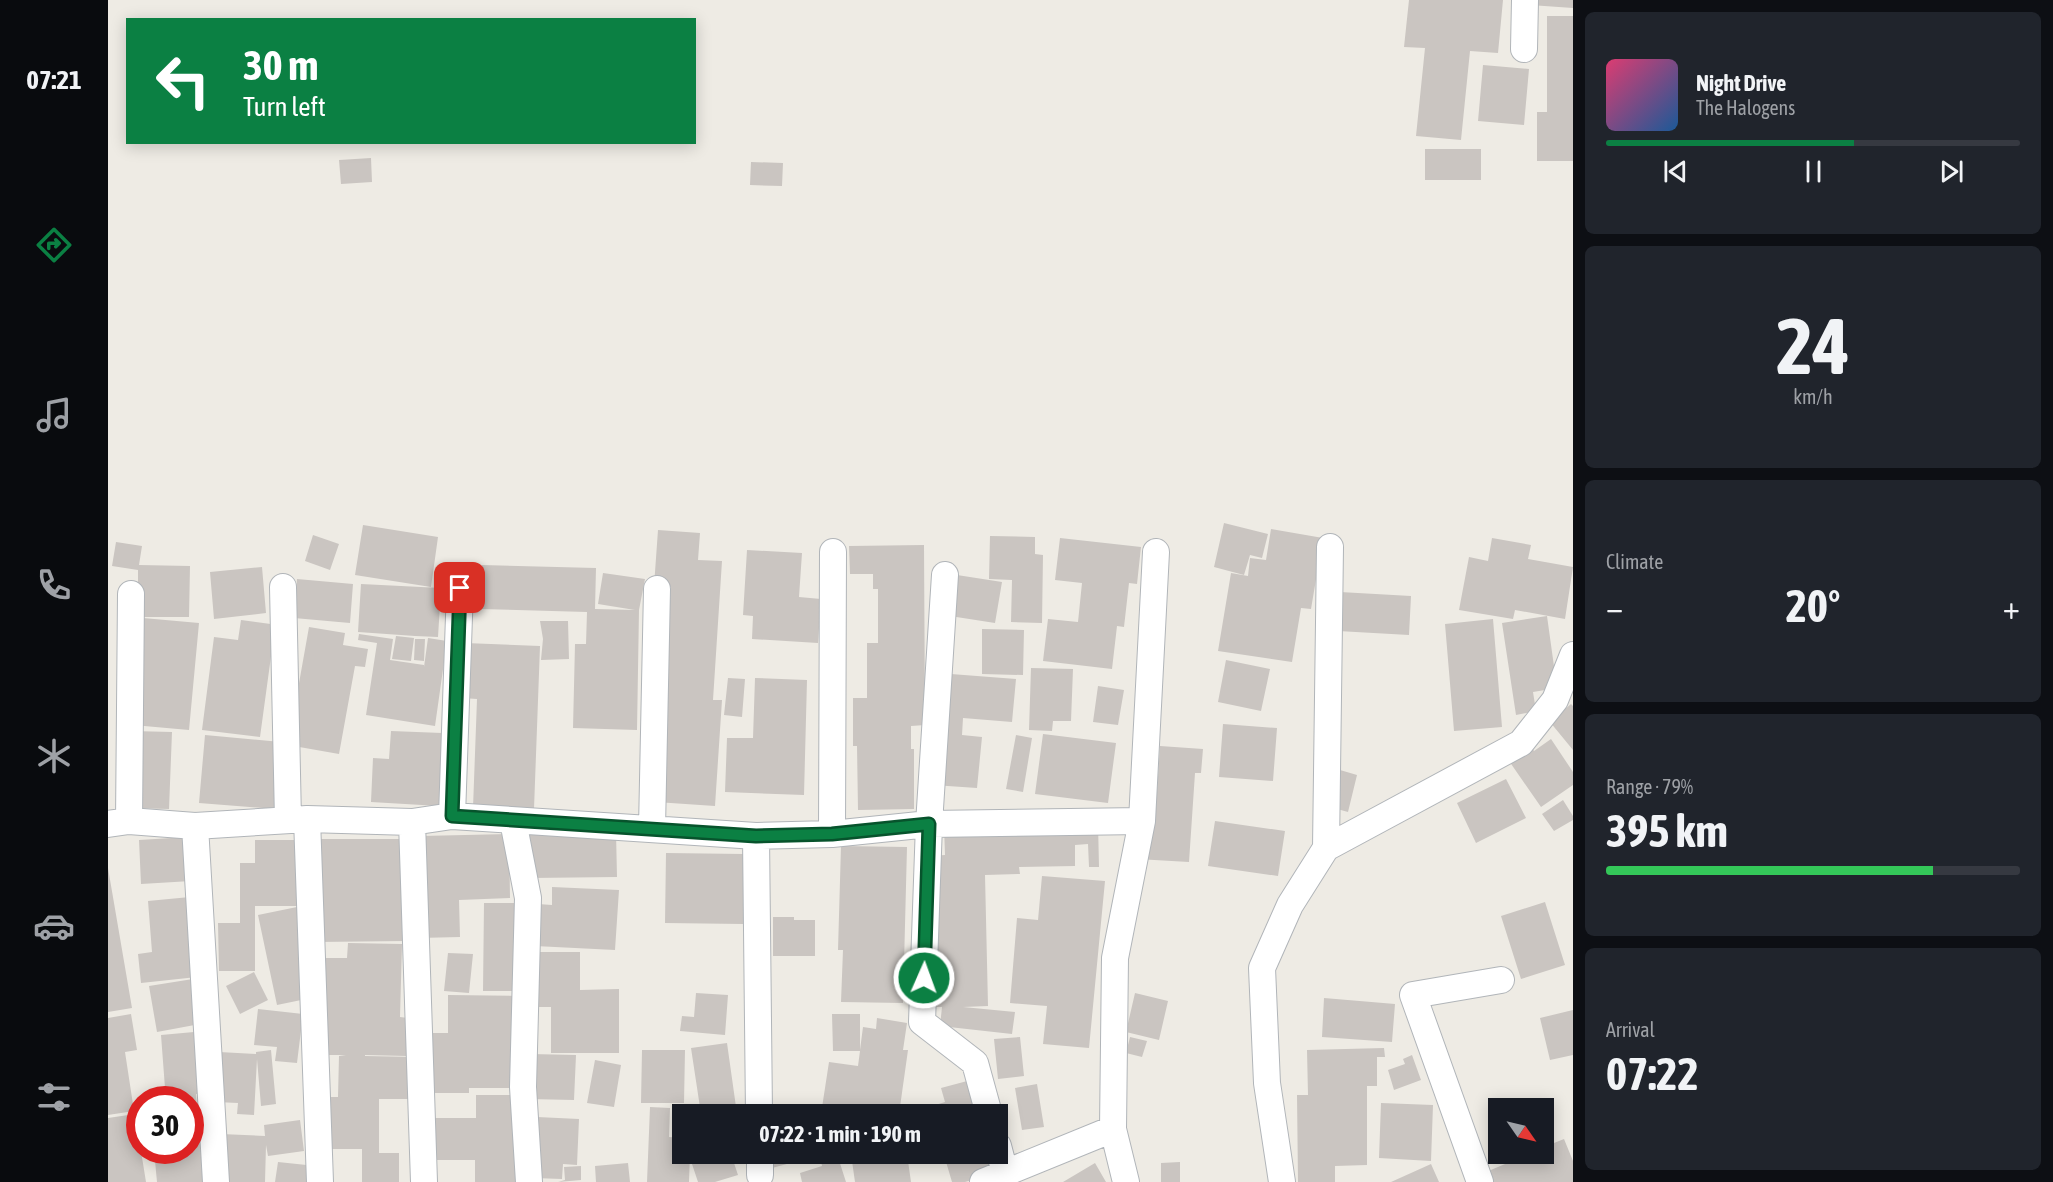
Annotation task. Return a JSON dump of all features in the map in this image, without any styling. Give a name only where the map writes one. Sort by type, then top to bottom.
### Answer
[{"type":"street","points":[[1524,49],[1525,0]]},
{"type":"street","points":[[1326,848],[1330,547]]},
{"type":"street","points":[[832,834],[833,552]]},
{"type":"street","points":[[1126,1182],[1113,1129],[1115,958],[1142,821],[1156,552]]},
{"type":"street","points":[[945,575],[929,824],[922,1022],[975,1063],[986,1104]]},
{"type":"street","points":[[283,587],[320,1182]]},
{"type":"street","points":[[452,816],[460,588]]},
{"type":"street","points":[[652,828],[657,589]]},
{"type":"street","points":[[131,594],[118,823],[195,826],[298,819],[412,822],[452,816],[756,836],[832,834],[929,824],[1142,821]]},
{"type":"street","points":[[1282,1182],[1267,1083],[1262,968],[1290,905],[1326,848],[1521,743],[1555,700],[1573,655]]},
{"type":"street","points":[[513,821],[528,898],[523,1087],[529,1182]]},
{"type":"street","points":[[412,822],[424,1182]]},
{"type":"street","points":[[195,826],[216,1182]]},
{"type":"street","points":[[756,836],[759,1104]]},
{"type":"street","points":[[1480,1182],[1413,995],[1501,980]]},
{"type":"street","points":[[994,1178],[1113,1129]]},
{"type":"building","points":[[1409,0],[1503,0],[1498,53],[1470,51],[1461,140],[1416,136],[1425,48],[1404,47]]},
{"type":"building","points":[[1530,0],[1573,0],[1573,8],[1530,5]]},
{"type":"building","points":[[1547,16],[1573,16],[1573,161],[1537,161],[1537,112],[1547,112]]},
{"type":"building","points":[[1483,65],[1529,69],[1524,125],[1478,121]]},
{"type":"building","points":[[1425,149],[1481,149],[1481,180],[1425,180]]},
{"type":"building","points":[[371,158],[372,182],[341,184],[339,160]]},
{"type":"building","points":[[751,162],[783,163],[782,186],[750,185]]},
{"type":"building","points":[[1224,523],[1268,534],[1262,558],[1250,555],[1244,575],[1214,567]]},
{"type":"building","points":[[363,525],[438,537],[431,587],[355,575]]},
{"type":"building","points":[[1271,529],[1323,538],[1311,609],[1301,608],[1292,662],[1218,651],[1231,573],[1248,576],[1250,558],[1266,560]]},
{"type":"building","points":[[658,530],[700,533],[698,560],[722,561],[713,700],[722,700],[715,806],[656,802],[671,587],[654,586]]},
{"type":"building","points":[[313,535],[339,544],[330,570],[305,561]]},
{"type":"building","points":[[990,536],[1035,537],[1035,554],[1043,555],[1042,623],[1011,622],[1012,580],[989,579]]},
{"type":"building","points":[[1060,538],[1141,547],[1137,584],[1129,583],[1124,627],[1117,626],[1112,669],[1043,661],[1048,619],[1078,622],[1082,583],[1055,580]]},
{"type":"building","points":[[1492,538],[1531,545],[1528,559],[1573,567],[1565,619],[1515,610],[1513,619],[1459,610],[1469,557],[1488,561]]},
{"type":"building","points":[[116,542],[142,546],[139,565],[190,566],[189,617],[138,617],[138,570],[112,566]]},
{"type":"building","points":[[924,545],[925,725],[911,726],[911,749],[914,749],[914,809],[858,810],[857,746],[853,746],[853,698],[867,698],[867,643],[878,643],[878,589],[873,589],[873,574],[850,574],[849,546]]},
{"type":"building","points":[[747,550],[802,553],[799,597],[821,599],[818,643],[752,639],[753,616],[743,615]]},
{"type":"building","points":[[482,565],[596,568],[595,609],[635,610],[598,604],[603,573],[645,579],[639,610],[637,730],[573,728],[575,644],[586,644],[587,612],[480,609]]},
{"type":"building","points":[[262,567],[266,613],[214,619],[210,572]]},
{"type":"building","points":[[957,575],[1002,582],[995,623],[950,616]]},
{"type":"building","points":[[297,579],[353,584],[350,623],[294,618]]},
{"type":"building","points":[[361,584],[441,588],[438,637],[358,632]]},
{"type":"building","points":[[1340,592],[1411,596],[1409,635],[1338,631]]},
{"type":"building","points":[[1547,616],[1557,688],[1533,692],[1536,711],[1516,715],[1502,623]]},
{"type":"building","points":[[143,618],[199,623],[189,730],[133,725]]},
{"type":"building","points":[[1493,619],[1502,727],[1454,731],[1445,624]]},
{"type":"building","points":[[241,620],[278,625],[272,649],[260,737],[202,730],[214,637],[238,640]]},
{"type":"building","points":[[540,621],[568,621],[569,659],[541,660],[543,639]]},
{"type":"building","points":[[309,627],[345,633],[343,645],[368,649],[365,667],[355,666],[339,754],[288,745]]},
{"type":"building","points":[[982,629],[1024,630],[1023,675],[982,674]]},
{"type":"building","points":[[359,634],[393,639],[390,660],[424,665],[424,667],[428,638],[447,641],[435,726],[366,715],[377,643],[358,640]]},
{"type":"building","points":[[396,636],[414,638],[411,661],[392,659]]},
{"type":"building","points":[[415,639],[425,639],[424,661],[414,660]]},
{"type":"building","points":[[465,643],[540,646],[534,809],[473,808],[477,699],[462,698]]},
{"type":"building","points":[[1226,660],[1270,669],[1261,711],[1218,702]]},
{"type":"building","points":[[1031,668],[1073,669],[1071,721],[1053,721],[1052,731],[1029,730]]},
{"type":"building","points":[[951,674],[1016,679],[1012,722],[963,718],[962,735],[982,737],[977,788],[933,785]]},
{"type":"building","points":[[728,678],[745,679],[742,717],[724,715]]},
{"type":"building","points":[[755,678],[807,680],[804,795],[725,792],[727,738],[753,738]]},
{"type":"building","points":[[1098,686],[1124,690],[1118,725],[1093,722]]},
{"type":"building","points":[[1571,704],[1573,706],[1573,750],[1550,722]]},
{"type":"building","points":[[1223,724],[1277,728],[1273,781],[1219,777]]},
{"type":"building","points":[[132,731],[172,732],[169,809],[129,808]]},
{"type":"building","points":[[391,731],[442,733],[439,806],[371,802],[373,758],[389,759]]},
{"type":"building","points":[[1043,734],[1116,743],[1108,803],[1035,794]]},
{"type":"building","points":[[205,735],[281,742],[275,809],[199,803]]},
{"type":"building","points":[[1016,735],[1032,738],[1023,792],[1006,789]]},
{"type":"building","points":[[1551,739],[1573,772],[1573,785],[1541,807],[1507,758],[1529,743],[1534,751]]},
{"type":"building","points":[[1160,746],[1203,749],[1201,773],[1195,773],[1189,862],[1137,859],[1140,806],[1156,808]]},
{"type":"building","points":[[1340,770],[1357,775],[1348,812],[1330,807]]},
{"type":"building","points":[[1506,779],[1526,818],[1476,843],[1457,803]]},
{"type":"building","points":[[1563,800],[1573,820],[1554,831],[1542,814]]},
{"type":"building","points":[[1215,821],[1285,831],[1278,876],[1208,866]]},
{"type":"building","points":[[1098,823],[1099,867],[1089,867],[1088,844],[1075,845],[1075,866],[1019,867],[1020,874],[985,875],[988,1006],[963,1007],[1015,1012],[1012,1034],[940,1026],[942,1007],[930,1007],[929,856],[945,855],[944,827]]},
{"type":"building","points":[[616,832],[617,877],[530,878],[529,833]]},
{"type":"building","points":[[509,834],[510,898],[459,900],[460,937],[418,938],[421,836]]},
{"type":"building","points":[[188,837],[191,881],[141,884],[139,840]]},
{"type":"building","points":[[316,839],[406,839],[407,941],[316,942]]},
{"type":"building","points":[[255,840],[297,840],[297,906],[255,906],[255,971],[219,971],[218,923],[240,923],[240,863],[255,863]]},
{"type":"building","points":[[841,846],[907,847],[903,1003],[841,1002],[843,950],[838,950]]},
{"type":"building","points":[[666,853],[744,854],[743,924],[665,923]]},
{"type":"building","points":[[108,868],[132,1008],[108,1012]]},
{"type":"building","points":[[1042,876],[1105,881],[1089,1048],[1043,1044],[1047,1006],[1010,1003],[1017,918],[1038,920]]},
{"type":"building","points":[[552,887],[619,890],[615,950],[535,946],[538,904],[552,905]]},
{"type":"building","points":[[190,897],[197,977],[141,983],[138,954],[152,952],[148,901]]},
{"type":"building","points":[[1545,902],[1565,965],[1521,979],[1501,916]]},
{"type":"building","points":[[484,903],[519,903],[517,991],[483,991]]},
{"type":"building","points":[[297,907],[307,961],[299,963],[306,999],[277,1005],[258,915]]},
{"type":"building","points":[[773,917],[815,920],[815,956],[773,956]]},
{"type":"building","points":[[348,943],[402,944],[400,1017],[408,1018],[407,1056],[365,1055],[416,1057],[416,1099],[379,1099],[379,1153],[399,1153],[399,1182],[362,1182],[362,1149],[322,1149],[323,1097],[338,1097],[339,1056],[346,1055],[323,1055],[325,958],[347,958]]},
{"type":"building","points":[[537,952],[580,952],[580,990],[619,989],[619,1053],[551,1053],[551,1007],[537,1007]]},
{"type":"building","points":[[448,953],[473,954],[469,993],[444,991]]},
{"type":"building","points":[[254,972],[268,1000],[240,1014],[226,986]]},
{"type":"building","points":[[193,979],[200,1024],[157,1032],[149,986]]},
{"type":"building","points":[[696,993],[728,995],[725,1035],[680,1031],[682,1016],[694,1017]]},
{"type":"building","points":[[1135,993],[1168,1001],[1159,1040],[1126,1032]]},
{"type":"building","points":[[448,995],[522,996],[516,1088],[469,1088],[469,1093],[427,1093],[427,1033],[448,1033]]},
{"type":"building","points":[[1324,998],[1395,1004],[1392,1042],[1322,1037]]},
{"type":"building","points":[[258,1009],[303,1014],[297,1063],[275,1061],[277,1047],[254,1045]]},
{"type":"building","points":[[1573,1010],[1573,1055],[1550,1060],[1540,1018]]},
{"type":"building","points":[[131,1014],[137,1050],[125,1052],[130,1086],[126,1086],[126,1112],[108,1115],[108,1018]]},
{"type":"building","points":[[832,1014],[860,1014],[860,1050],[863,1027],[876,1029],[877,1018],[907,1023],[903,1050],[908,1050],[900,1104],[823,1104],[829,1062],[858,1066],[860,1051],[833,1051]]},
{"type":"building","points":[[205,1031],[210,1093],[204,1093],[204,1086],[165,1086],[161,1035]]},
{"type":"building","points":[[1020,1037],[1024,1076],[998,1079],[994,1039]]},
{"type":"building","points":[[1130,1037],[1147,1041],[1142,1057],[1126,1053]]},
{"type":"building","points":[[727,1043],[736,1104],[699,1104],[691,1048]]},
{"type":"building","points":[[1384,1048],[1385,1057],[1377,1057],[1377,1086],[1367,1086],[1367,1165],[1335,1166],[1335,1182],[1298,1182],[1297,1095],[1308,1095],[1307,1050]]},
{"type":"building","points":[[271,1050],[276,1104],[261,1106],[257,1059],[254,1115],[237,1114],[238,1103],[216,1102],[219,1052],[256,1054],[256,1052]]},
{"type":"building","points":[[642,1050],[685,1050],[684,1103],[641,1103]]},
{"type":"building","points":[[530,1054],[576,1055],[574,1100],[528,1099]]},
{"type":"building","points":[[1412,1055],[1421,1080],[1394,1090],[1388,1070],[1405,1064],[1403,1059]]},
{"type":"building","points":[[595,1060],[621,1065],[614,1107],[587,1103]]},
{"type":"building","points":[[971,1080],[978,1104],[939,1104],[945,1102],[941,1088]]},
{"type":"building","points":[[1037,1084],[1044,1127],[1022,1130],[1015,1088]]},
{"type":"building","points":[[476,1095],[521,1095],[521,1182],[475,1182],[475,1160],[433,1160],[433,1118],[476,1118]]},
{"type":"building","points":[[1381,1103],[1433,1105],[1431,1161],[1379,1158]]},
{"type":"building","points":[[650,1107],[670,1108],[669,1137],[672,1137],[672,1164],[690,1164],[689,1182],[647,1182]]},
{"type":"building","points":[[126,1115],[126,1164],[143,1164],[146,1182],[108,1182],[108,1118]]},
{"type":"building","points":[[537,1117],[579,1119],[577,1165],[563,1164],[562,1179],[534,1178]]},
{"type":"building","points":[[300,1120],[304,1151],[268,1156],[266,1145],[265,1182],[219,1182],[221,1134],[265,1136],[264,1125]]},
{"type":"building","points":[[1564,1139],[1573,1161],[1573,1182],[1491,1182],[1486,1172],[1505,1164],[1554,1164],[1554,1143]]},
{"type":"building","points":[[278,1162],[316,1166],[314,1182],[275,1182]]},
{"type":"building","points":[[1180,1162],[1180,1182],[1161,1182],[1161,1163]]},
{"type":"building","points":[[628,1163],[630,1182],[596,1182],[595,1166]]},
{"type":"building","points":[[1095,1163],[1106,1182],[1063,1182]]},
{"type":"building","points":[[155,1164],[202,1164],[203,1182],[157,1182]]},
{"type":"building","points":[[692,1164],[734,1164],[738,1175],[715,1182],[698,1182]]},
{"type":"building","points":[[771,1164],[787,1164],[772,1168]]},
{"type":"building","points":[[822,1164],[840,1164],[846,1182],[802,1182],[800,1173],[822,1166]]},
{"type":"building","points":[[852,1164],[908,1164],[911,1182],[855,1182]]},
{"type":"building","points":[[947,1164],[994,1164],[997,1173],[965,1182],[952,1182]]},
{"type":"building","points":[[1431,1164],[1439,1182],[1391,1182]]},
{"type":"building","points":[[581,1166],[581,1180],[558,1182],[565,1180],[564,1167]]},
{"type":"route","points":[[460,588],[452,816],[756,836],[832,834],[929,824],[924,978]]}]
